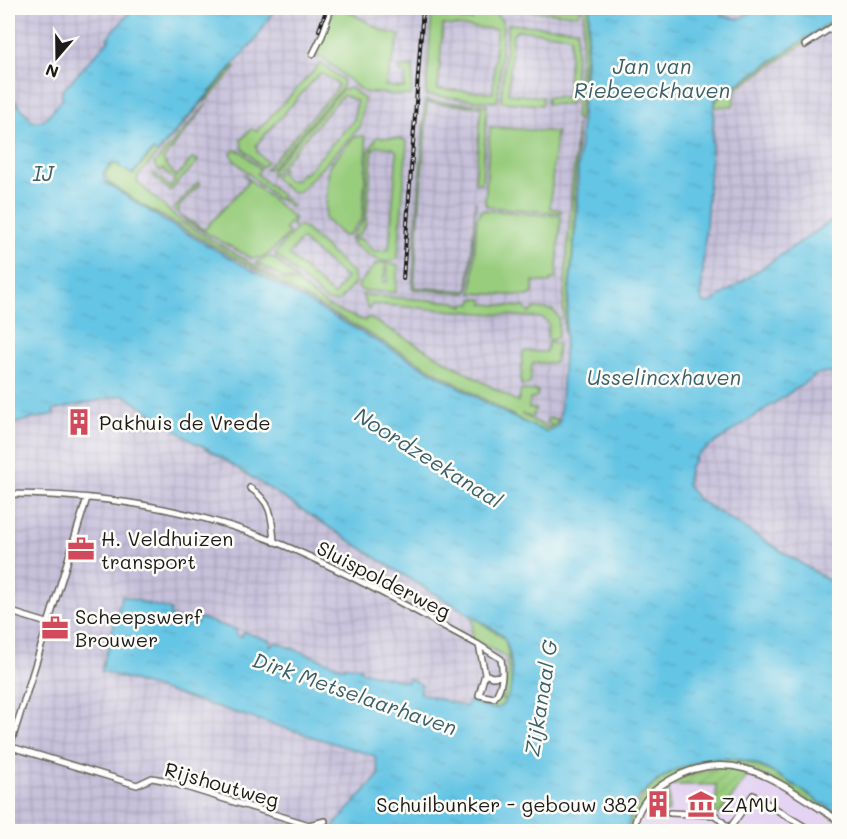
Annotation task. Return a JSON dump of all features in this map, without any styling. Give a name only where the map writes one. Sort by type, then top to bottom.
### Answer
[{"type":"street","points":[[313,54],[331,8]]},
{"type":"street","points":[[805,45],[840,22]]},
{"type":"street","points":[[250,488],[265,498],[272,520],[274,542]]},
{"type":"street","name":"Sluispolderweg","points":[[8,494],[87,498],[130,503],[202,518],[274,542],[329,567],[479,645],[501,659],[502,676]]},
{"type":"street","points":[[8,748],[87,498]]},
{"type":"street","points":[[8,611],[47,623]]},
{"type":"street","points":[[479,645],[486,674],[479,695],[494,698],[498,693],[502,676],[492,677],[486,674]]},
{"type":"street","name":"Rijshoutweg","points":[[8,748],[138,785],[152,778],[163,780],[309,825],[325,821]]},
{"type":"street","points":[[633,831],[640,807],[649,795],[664,784],[701,767],[724,764],[739,766],[767,778],[840,821]]},
{"type":"street","points":[[670,813],[709,813],[720,819],[731,830],[753,795],[813,831]]},
{"type":"shaded area","points":[[8,8],[839,8],[839,587],[696,498],[687,484],[558,425],[546,432],[534,429],[104,189],[8,111]]},
{"type":"shaded area","points":[[8,320],[584,631],[601,831],[8,832]]},
{"type":"shaded area","points":[[711,767],[748,767],[840,824],[839,832],[635,832],[651,800],[677,779]]},
{"type":"green space","points":[[334,8],[342,8],[385,32],[400,35],[385,86],[404,88],[406,73],[398,71],[398,68],[413,66],[411,96],[363,92],[321,56],[315,58]]},
{"type":"green space","points":[[437,8],[448,9],[449,13],[461,13],[461,20],[473,20],[473,10],[494,12],[503,22],[498,99],[495,102],[426,95],[432,12]],"holes":[[[443,25],[496,29],[493,93],[438,89]]]},
{"type":"green space","points":[[498,8],[582,8],[577,15]]},
{"type":"green space","points":[[585,8],[589,8],[579,121],[575,118]]},
{"type":"green space","points":[[839,16],[838,21],[736,89],[733,106],[713,107],[715,99]]},
{"type":"green space","points":[[839,16],[718,99],[713,107],[718,96]]},
{"type":"green space","points":[[508,24],[577,29],[574,94],[570,104],[547,104],[547,97],[567,97],[571,36],[518,30],[513,34],[508,94],[543,97],[542,105],[501,100]]},
{"type":"green space","points":[[321,63],[343,80],[342,88],[270,169],[265,170],[336,90],[338,84],[323,74],[319,74],[256,145],[257,152],[267,162],[262,167],[242,148],[241,140],[251,129],[257,131]]},
{"type":"green space","points":[[234,66],[236,68],[138,176],[137,182],[183,223],[277,279],[298,283],[329,307],[365,321],[368,317],[518,402],[521,390],[538,391],[537,397],[530,399],[529,408],[536,409],[532,417],[521,414],[548,428],[553,425],[547,423],[548,418],[558,419],[555,427],[547,431],[533,427],[144,206],[108,182],[105,172],[115,163],[133,175],[154,150],[159,152]]},
{"type":"green space","points":[[351,88],[364,99],[360,127],[299,192],[291,192],[274,178],[283,168],[282,175],[289,181],[297,180],[302,173],[305,174],[354,120],[357,101],[343,95],[272,176],[272,170],[342,90]]},
{"type":"green space","points":[[425,101],[487,105],[482,183],[475,183],[481,107],[427,103],[414,287],[468,291],[466,293],[412,289]]},
{"type":"green space","points":[[207,104],[163,160],[176,177],[193,158],[198,161],[170,191],[154,177],[153,172],[170,187],[175,181],[163,169],[159,171],[154,164]]},
{"type":"green space","points":[[577,123],[574,236],[564,334],[563,307]]},
{"type":"green space","points":[[490,127],[556,132],[550,208],[561,210],[561,213],[490,207],[485,204]]},
{"type":"green space","points":[[364,136],[367,147],[362,219],[347,236],[343,236],[325,219],[329,166],[354,137]]},
{"type":"green space","points":[[377,137],[402,139],[407,142],[398,258],[386,262],[373,258],[351,242],[359,238],[374,251],[389,250],[397,152],[393,148],[377,146],[373,149],[366,224],[359,235],[349,240],[364,220],[369,151]]},
{"type":"green space","points":[[235,150],[242,152],[260,169],[257,174],[292,205],[290,207],[280,198],[278,200],[233,159],[231,153]]},
{"type":"green space","points":[[243,174],[295,219],[292,219],[294,227],[289,223],[285,229],[289,233],[277,247],[263,257],[257,258],[251,258],[188,223],[179,214],[204,230],[249,181]]},
{"type":"green space","points":[[198,182],[200,184],[179,207],[179,214],[174,209]]},
{"type":"green space","points":[[476,201],[469,290],[468,291]]},
{"type":"green space","points":[[482,210],[561,216],[556,279],[551,279],[550,283],[533,281],[533,293],[528,296],[472,293],[477,218]]},
{"type":"green space","points":[[298,226],[302,226],[354,274],[355,283],[338,302],[327,301],[275,254]],"holes":[[[301,239],[346,278],[334,296],[289,255]]]},
{"type":"green space","points":[[268,257],[274,258],[298,280],[284,278],[256,263]]},
{"type":"green space","points":[[386,263],[383,282],[387,282],[388,264],[398,265],[396,292],[363,291],[358,288],[376,264]]},
{"type":"green space","points":[[362,295],[455,302],[464,306],[464,303],[472,304],[473,299],[483,299],[483,304],[524,307],[529,313],[535,308],[553,310],[559,318],[558,337],[552,340],[547,338],[549,324],[543,318],[372,304],[369,310]]},
{"type":"green space","points":[[549,342],[558,344],[555,363],[532,363],[530,384],[521,385],[522,355],[525,351],[546,352]]},
{"type":"green space","points":[[473,617],[505,639],[511,669],[511,681],[507,701],[501,707],[489,708],[469,701],[492,703],[500,696],[503,700],[508,667],[505,661],[508,661],[508,658],[472,638]]},
{"type":"green space","points":[[716,759],[749,763],[781,777],[839,815],[839,821],[761,774],[741,767],[720,764],[698,767],[659,789],[644,804],[632,831],[627,832],[638,803],[659,781],[686,766]]},
{"type":"green space","points":[[727,766],[750,772],[719,816],[713,812],[716,807],[716,785],[669,785],[669,812],[666,813],[661,789],[669,784],[685,777]]},
{"type":"green space","points":[[661,789],[666,813],[646,815],[644,807]]},
{"type":"water","points":[[134,8],[275,8],[256,39],[157,153],[153,150],[132,174],[119,167],[120,163],[117,165],[114,162],[103,173],[105,182],[163,220],[504,413],[546,432],[555,428],[560,421],[565,336],[577,213],[578,167],[590,8],[722,8],[722,16],[739,19],[757,8],[839,8],[839,16],[715,99],[701,295],[703,303],[710,303],[839,216],[839,378],[828,372],[818,374],[698,454],[689,468],[687,484],[696,498],[839,587],[839,815],[764,768],[739,759],[724,758],[679,768],[653,784],[636,802],[627,831],[329,831],[379,775],[375,756],[101,671],[109,644],[113,645],[114,641],[110,639],[122,596],[171,610],[170,616],[196,624],[199,618],[237,630],[235,635],[241,637],[244,632],[271,641],[270,646],[273,646],[275,642],[344,668],[345,665],[361,668],[360,671],[408,682],[409,678],[422,685],[420,693],[466,707],[469,701],[490,708],[503,704],[508,696],[512,673],[509,649],[500,633],[400,573],[195,443],[124,395],[53,410],[54,414],[8,425],[8,94],[33,121],[43,121],[62,100],[62,91],[109,40],[107,38]]},
{"type":"railway","points":[[319,30],[327,8]]},
{"type":"railway","points":[[403,279],[423,8]]},
{"type":"place","name":"Pakhuis de Vrede","points":[[79,422]]},
{"type":"place","name":"H. Veldhuizen transport","points":[[81,549]]},
{"type":"place","name":"Scheepswerf Brouwer","points":[[55,628]]},
{"type":"place","name":"Schuilbunker - gebouw 382","points":[[658,804]]},
{"type":"place","name":"ZAMU","points":[[701,804]]},
{"type":"water label","name":"Jan van Riebeeckhaven","points":[[652,77]]},
{"type":"water label","name":"IJ","points":[[43,172]]},
{"type":"water label","name":"Usselincxhaven","points":[[664,376]]},
{"type":"water label","name":"Noordzeekanaal","points":[[429,457]]},
{"type":"water label","name":"Dirk Metselaarhaven","points":[[355,693]]},
{"type":"water label","name":"Zijkanaal G","points":[[540,698]]}]
